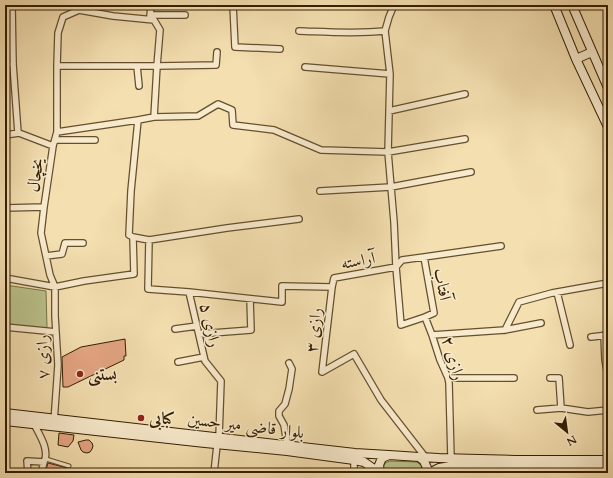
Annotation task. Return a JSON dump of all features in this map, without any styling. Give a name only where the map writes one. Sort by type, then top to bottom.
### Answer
[{"type":"main road","points":[[554,5],[576,58],[608,127]]},
{"type":"main road","points":[[572,5],[608,88]]},
{"type":"main road","points":[[576,58],[592,52]]},
{"type":"main road","name":"بلوار قاضی میر حسین","points":[[5,413],[54,422],[218,441],[354,460],[364,462],[380,473]]},
{"type":"main road","name":"بلوار قاضی میر حسین","points":[[5,421],[34,424],[54,422]]},
{"type":"main road","name":"بلوار قاضی میر حسین","points":[[218,441],[287,445],[355,453],[422,457]]},
{"type":"main road","points":[[380,473],[379,465],[382,458],[389,454]]},
{"type":"main road","points":[[608,460],[515,460],[422,457],[427,468],[427,473],[439,468],[451,466],[471,470],[608,468]]},
{"type":"street","points":[[12,5],[13,64],[18,133]]},
{"type":"street","points":[[150,5],[150,17],[154,20],[160,30],[154,117]]},
{"type":"street","points":[[233,5],[235,47],[280,49]]},
{"type":"street","points":[[394,5],[385,31],[390,74],[388,152],[401,325],[425,317]]},
{"type":"street","name":"یخچال","points":[[55,287],[50,275],[41,233],[54,143],[57,132],[58,33],[63,17],[79,7],[113,16],[150,17],[185,15]]},
{"type":"street","points":[[5,29],[12,28]]},
{"type":"street","points":[[299,31],[385,31]]},
{"type":"street","points":[[57,66],[216,65],[217,52]]},
{"type":"street","points":[[137,66],[139,86]]},
{"type":"street","points":[[305,67],[390,74]]},
{"type":"street","points":[[389,111],[465,94]]},
{"type":"street","points":[[57,132],[154,117],[198,116],[218,104],[232,110],[233,125],[274,130],[321,150],[388,152],[465,139]]},
{"type":"street","points":[[138,120],[129,235],[149,240],[299,219]]},
{"type":"street","points":[[5,135],[18,133],[54,143],[94,140]]},
{"type":"street","points":[[320,191],[391,187],[472,172]]},
{"type":"street","points":[[5,208],[44,207]]},
{"type":"street","points":[[5,278],[55,287],[84,281],[134,274],[133,237]]},
{"type":"street","name":"رازی ۵","points":[[149,240],[148,289],[189,292],[205,361],[221,381],[218,441],[214,473]]},
{"type":"street","points":[[46,256],[62,254],[65,243],[82,243]]},
{"type":"street","points":[[424,257],[501,246]]},
{"type":"street","name":"آفتاب","points":[[396,267],[402,260],[424,257],[434,313],[425,317]]},
{"type":"street","name":"آراسته","points":[[332,287],[334,278],[396,267]]},
{"type":"street","points":[[505,330],[519,302],[557,292],[608,283]]},
{"type":"street","name":"رازی ۳","points":[[189,292],[282,302],[282,286],[332,287],[322,372],[354,354],[381,400],[422,457]]},
{"type":"street","name":"رازی ۷","points":[[54,422],[58,365],[55,287]]},
{"type":"street","points":[[557,292],[570,345]]},
{"type":"street","points":[[199,334],[251,330],[250,299]]},
{"type":"street","name":"رازی ۲","points":[[425,317],[448,378],[451,424],[451,458]]},
{"type":"street","points":[[432,335],[505,330],[541,323]]},
{"type":"street","points":[[175,330],[197,326]]},
{"type":"street","points":[[5,327],[56,332]]},
{"type":"street","points":[[591,337],[606,335],[605,360],[608,376]]},
{"type":"street","points":[[178,362],[204,357]]},
{"type":"street","points":[[287,445],[284,425],[279,416],[279,411],[285,404],[289,389],[292,369],[289,363]]},
{"type":"street","points":[[448,378],[514,378]]},
{"type":"street","points":[[550,378],[559,378],[561,408]]},
{"type":"street","points":[[537,410],[561,408],[588,412],[608,410]]},
{"type":"street","points":[[34,424],[45,448],[45,460],[41,473]]},
{"type":"street","points":[[28,473],[27,461],[45,460]]},
{"type":"street","points":[[354,460],[354,473]]},
{"type":"lane","points":[[45,460],[69,466]]},
{"type":"green space","points":[[5,285],[46,291],[47,328],[5,326]]},
{"type":"green space","points":[[390,461],[417,462],[422,466],[420,473],[385,473],[383,467],[385,463]]},
{"type":"building","name":"بستنی","points":[[125,339],[126,356],[124,356],[124,360],[68,387],[63,387],[62,357],[81,347]]},
{"type":"building","points":[[59,433],[74,435],[73,441],[68,447],[58,445]]},
{"type":"building","points":[[89,440],[93,446],[90,452],[87,453],[81,450],[78,442]]},
{"type":"building","points":[[48,463],[79,471],[79,473],[45,473]]},
{"type":"place","name":"بستنی","points":[[80,374]]},
{"type":"place","name":"کبابی","points":[[141,418]]}]
